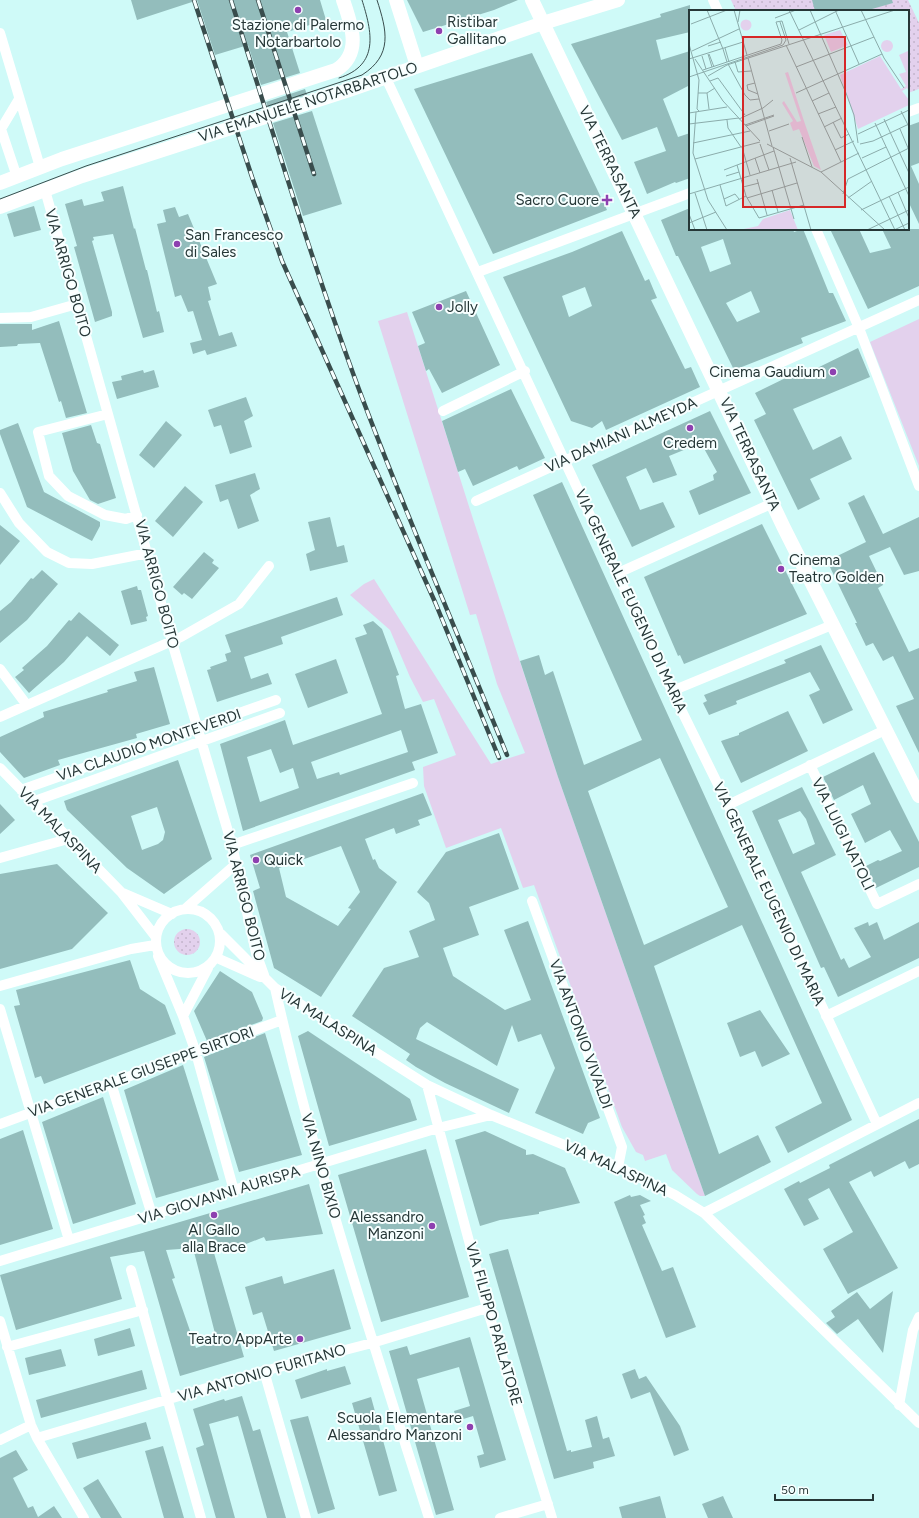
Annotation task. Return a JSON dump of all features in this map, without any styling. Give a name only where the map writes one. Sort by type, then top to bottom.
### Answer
[{"type":"street","name":"VIA EMANUELE NOTARBARTOLO","points":[[0,184],[40,167],[175,121],[336,70],[344,64],[350,56],[353,46],[353,36],[343,0]]},
{"type":"street","points":[[396,0],[417,66]]},
{"type":"street","name":"VIA TERRASANTA","points":[[532,0],[832,625],[919,796]]},
{"type":"street","name":"VIA EMANUELE NOTARBARTOLO","points":[[0,207],[182,143],[386,78],[543,23],[618,0]]},
{"type":"street","points":[[713,0],[718,10]]},
{"type":"street","points":[[0,32],[3,52],[40,167]]},
{"type":"street","name":"VIA GENERALE EUGENIO DI MARIA","points":[[386,78],[525,371],[672,691],[728,805],[877,1124]]},
{"type":"street","points":[[17,176],[1,129],[19,99]]},
{"type":"street","points":[[909,112],[919,108]]},
{"type":"street","name":"VIA ARRIGO BOITO","points":[[45,190],[172,642],[232,845],[256,953],[265,979]]},
{"type":"street","points":[[478,272],[689,193]]},
{"type":"street","points":[[816,230],[859,328],[919,486]]},
{"type":"street","name":"VIA DAMIANI ALMEYDA","points":[[476,501],[919,300]]},
{"type":"street","points":[[0,318],[31,317],[77,304]]},
{"type":"street","points":[[443,411],[525,371]]},
{"type":"street","points":[[108,414],[38,432],[49,476],[68,496],[104,515],[126,518],[137,515]]},
{"type":"street","points":[[0,493],[19,523],[47,552],[69,564],[92,564],[148,553]]},
{"type":"street","points":[[618,573],[773,503]]},
{"type":"street","points":[[0,717],[26,704],[172,642],[239,604],[269,566]]},
{"type":"street","points":[[672,691],[832,625]]},
{"type":"street","points":[[0,669],[26,704]]},
{"type":"street","name":"VIA CLAUDIO MONTEVERDI","points":[[21,790],[276,700]]},
{"type":"street","name":"VIA CLAUDIO MONTEVERDI","points":[[32,802],[280,713]]},
{"type":"street","points":[[728,805],[885,730]]},
{"type":"street","name":"VIA LUIGI NATOLI","points":[[810,765],[876,904],[919,884]]},
{"type":"street","name":"VIA MALASPINA","points":[[0,768],[121,892]]},
{"type":"street","points":[[232,845],[413,783]]},
{"type":"street","points":[[0,858],[68,839]]},
{"type":"street","points":[[155,941],[161,922],[172,914],[185,909],[236,864]]},
{"type":"street","points":[[121,892],[172,914]]},
{"type":"street","points":[[121,892],[155,941],[158,956],[183,1016],[196,1053],[234,1190]]},
{"type":"street","name":"VIA ANTONIO VIVALDI","points":[[532,901],[622,1147],[618,1167]]},
{"type":"street","points":[[183,1016],[208,968],[217,958],[221,948],[221,934],[217,924],[209,916],[198,911],[185,909]]},
{"type":"street","points":[[221,934],[265,979]]},
{"type":"street","points":[[0,986],[155,941]]},
{"type":"street","points":[[158,956],[168,966],[181,973],[196,973],[208,968]]},
{"type":"street","points":[[217,958],[265,979]]},
{"type":"street","points":[[826,1016],[919,971]]},
{"type":"street","name":"VIA MALASPINA","points":[[265,979],[275,988],[427,1085],[491,1115],[618,1167],[675,1195],[704,1213],[919,1423]]},
{"type":"street","name":"VIA NINO BIXIO","points":[[275,988],[282,1020],[321,1164],[372,1343],[429,1518]]},
{"type":"street","points":[[0,1009],[69,1240]]},
{"type":"street","name":"VIA GENERALE GIUSEPPE SIRTORI","points":[[0,1124],[196,1053],[282,1020]]},
{"type":"street","points":[[111,1083],[152,1215]]},
{"type":"street","name":"VIA FILIPPO PARLATORE","points":[[427,1085],[487,1308],[552,1518]]},
{"type":"street","points":[[704,1213],[919,1103]]},
{"type":"street","name":"VIA GIOVANNI AURISPA","points":[[0,1261],[438,1128],[491,1115]]},
{"type":"street","points":[[131,1270],[169,1400],[201,1518]]},
{"type":"street","name":"VIA ANTONIO FURITANO","points":[[37,1438],[264,1371],[372,1343],[487,1308]]},
{"type":"street","points":[[7,1347],[143,1310]]},
{"type":"street","points":[[899,1405],[913,1330],[919,1317]]},
{"type":"street","points":[[0,1322],[37,1438],[84,1518]]},
{"type":"street","points":[[264,1371],[306,1518]]},
{"type":"street","points":[[0,1440],[32,1425]]},
{"type":"street","points":[[500,1518],[548,1504]]},
{"type":"shaded area","points":[[731,0],[908,0],[919,23],[919,89],[909,93],[909,10],[736,10]]},
{"type":"shaded area","points":[[407,312],[558,777],[705,1196],[700,1196],[697,1194],[672,1170],[666,1154],[645,1161],[643,1155],[636,1152],[622,1127],[534,885],[523,888],[501,828],[446,848],[424,786],[423,767],[456,755],[434,699],[423,702],[410,677],[390,630],[350,595],[364,584],[374,579],[491,764],[525,753],[497,684],[476,614],[470,615],[378,321]]},
{"type":"shaded area","points":[[919,319],[919,466],[870,342]]},
{"type":"shaded area","points":[[187,929],[196,933],[200,942],[196,951],[187,955],[178,951],[174,942],[178,933]]},
{"type":"building","name":"Stazione di Palermo Notarbartolo","points":[[131,0],[192,0],[192,2],[137,20]]},
{"type":"building","points":[[197,0],[320,0],[326,20],[287,32],[300,73],[261,85],[248,45],[215,55]]},
{"type":"building","points":[[407,0],[518,0],[494,10],[423,32]]},
{"type":"building","points":[[812,0],[892,0],[893,3],[868,10],[815,10]]},
{"type":"building","points":[[690,5],[689,32],[656,40],[661,60],[689,51],[689,86],[663,99],[678,137],[689,133],[689,178],[676,183],[675,182],[647,194],[634,162],[666,151],[657,127],[622,140],[571,44],[661,17],[660,14]]},
{"type":"building","points":[[532,53],[607,210],[493,254],[414,89]]},
{"type":"building","points":[[305,89],[307,95],[268,107],[266,102]]},
{"type":"building","points":[[312,111],[342,204],[303,216],[273,123]]},
{"type":"building","points":[[919,122],[919,163],[911,166],[919,184],[919,224],[909,203],[909,126]]},
{"type":"building","points":[[123,186],[134,229],[135,228],[147,270],[157,312],[159,311],[164,332],[143,338],[113,234],[93,237],[94,240],[92,241],[112,312],[112,316],[95,322],[74,247],[77,246],[65,204],[82,199],[84,206],[104,201],[101,192]]},
{"type":"building","points":[[34,206],[41,230],[14,237],[7,214]]},
{"type":"building","points":[[175,207],[179,217],[188,214],[217,284],[208,287],[211,300],[208,301],[219,336],[232,332],[237,346],[207,355],[205,350],[193,354],[190,343],[202,340],[193,311],[188,312],[181,295],[175,297],[157,224],[166,222],[163,210]]},
{"type":"building","points":[[689,208],[689,230],[793,230],[794,232],[803,230],[829,293],[833,293],[846,321],[801,338],[803,343],[734,370],[678,256],[676,256],[661,220]],"holes":[[[723,239],[731,264],[710,272],[701,247]],[[751,291],[760,312],[737,322],[726,303]]]},
{"type":"building","points":[[919,229],[919,286],[868,309],[830,230],[859,230],[870,253],[891,248],[882,230]]},
{"type":"building","points":[[622,231],[645,281],[649,279],[657,298],[651,300],[685,369],[691,367],[700,387],[606,430],[602,421],[592,428],[571,421],[503,277],[572,252]],"holes":[[[585,287],[592,306],[569,317],[562,296]]]},
{"type":"building","points":[[466,291],[500,365],[442,393],[429,369],[426,371],[418,346],[425,343],[412,312]]},
{"type":"building","points":[[59,321],[87,413],[66,418],[61,401],[59,402],[40,343],[0,347],[0,324],[32,324],[32,330]]},
{"type":"building","points":[[858,348],[870,377],[793,409],[813,450],[841,436],[852,459],[810,479],[820,499],[798,510],[754,420],[766,414],[755,393],[802,370],[809,372]]},
{"type":"building","points":[[143,370],[144,373],[154,370],[159,387],[117,399],[112,382],[122,380],[121,376]]},
{"type":"building","points":[[511,389],[545,458],[519,470],[517,466],[473,486],[465,469],[458,472],[442,421]]},
{"type":"building","points":[[246,397],[253,416],[244,421],[252,447],[230,454],[221,425],[214,427],[208,410]]},
{"type":"building","points":[[710,411],[751,493],[699,515],[689,491],[714,480],[713,475],[717,472],[701,443],[669,456],[677,475],[653,483],[646,468],[626,477],[640,510],[663,502],[675,527],[632,547],[592,465]]},
{"type":"building","points":[[166,421],[182,435],[154,468],[139,455]]},
{"type":"building","points":[[18,423],[44,492],[100,522],[100,526],[92,541],[27,507],[0,434],[0,430]]},
{"type":"building","points":[[91,425],[97,443],[100,444],[116,498],[98,504],[90,500],[73,471],[62,433]]},
{"type":"building","points":[[255,473],[260,489],[250,495],[259,521],[238,529],[228,499],[220,502],[215,485]]},
{"type":"building","points":[[562,482],[852,1120],[788,1153],[775,1127],[822,1103],[742,925],[654,966],[719,1154],[758,1135],[771,1162],[705,1196],[558,777],[520,661],[539,655],[545,675],[553,671],[584,765],[642,740],[533,495]],"holes":[[[660,758],[728,907],[644,945],[588,791]]]},
{"type":"building","points":[[185,486],[203,502],[173,537],[155,521]]},
{"type":"building","points":[[864,495],[883,534],[919,517],[919,571],[904,575],[890,547],[869,556],[883,585],[878,588],[909,652],[919,648],[919,753],[896,706],[914,699],[893,656],[883,661],[873,643],[866,646],[855,623],[857,623],[827,561],[866,542],[848,503]]},
{"type":"building","points":[[330,517],[337,547],[344,545],[348,562],[310,571],[306,554],[315,550],[308,522]]},
{"type":"building","points":[[762,524],[807,614],[684,664],[680,655],[678,656],[644,577]]},
{"type":"building","points":[[0,525],[20,541],[0,565]]},
{"type":"building","points":[[204,552],[214,560],[212,563],[219,568],[192,599],[184,593],[182,595],[173,587]]},
{"type":"building","points":[[42,570],[58,584],[27,620],[0,643],[0,611],[11,602],[31,578],[33,579]]},
{"type":"building","points":[[137,586],[138,590],[141,590],[148,616],[146,617],[147,621],[131,625],[121,591]]},
{"type":"building","points":[[337,597],[343,615],[281,637],[283,644],[244,657],[251,679],[268,673],[272,684],[217,702],[207,670],[211,669],[210,667],[227,661],[225,654],[231,652],[225,635]]},
{"type":"building","points":[[79,612],[119,645],[110,656],[87,636],[64,662],[29,693],[15,677],[24,670],[22,668],[47,646],[69,620],[71,621]]},
{"type":"building","points":[[373,621],[382,629],[399,675],[396,676],[405,709],[421,704],[438,753],[412,762],[415,770],[243,831],[220,744],[285,720],[293,745],[382,714],[355,638],[367,634],[363,625]],"holes":[[[401,730],[408,752],[340,775],[339,772],[317,779],[311,762]],[[271,749],[280,773],[293,768],[299,788],[260,802],[247,757]]]},
{"type":"building","points":[[821,645],[853,710],[823,724],[809,695],[820,690],[810,672],[736,701],[737,704],[709,715],[703,703],[707,701],[704,695],[786,663],[784,660]]},
{"type":"building","points":[[336,659],[348,693],[308,708],[295,674]]},
{"type":"building","points":[[154,667],[170,724],[136,734],[137,738],[58,760],[60,765],[24,778],[0,752],[0,737],[44,717],[43,712],[108,692],[107,690],[137,681],[134,672]]},
{"type":"building","points":[[788,711],[808,751],[741,783],[721,741],[739,735],[739,733]]},
{"type":"building","points":[[874,752],[919,842],[919,867],[876,888],[866,866],[902,851],[890,830],[865,843],[851,814],[871,804],[863,785],[834,800],[823,777]]},
{"type":"building","points":[[178,760],[212,859],[164,894],[127,868],[67,810],[64,801]],"holes":[[[157,807],[165,832],[163,840],[158,844],[142,850],[131,816]]]},
{"type":"building","points":[[802,787],[836,855],[801,872],[841,960],[844,958],[849,968],[871,957],[854,928],[868,922],[869,926],[877,922],[884,940],[919,922],[919,958],[838,997],[824,967],[821,968],[752,811]],"holes":[[[800,811],[806,819],[815,844],[793,854],[778,820]]]},
{"type":"building","points":[[423,793],[432,815],[418,820],[420,825],[396,834],[394,828],[365,839],[373,860],[375,859],[379,868],[397,882],[321,997],[274,968],[253,891],[260,888],[250,855]],"holes":[[[341,846],[360,892],[348,908],[351,909],[338,926],[286,897],[279,868]]]},
{"type":"building","points":[[0,804],[15,820],[0,834]]},
{"type":"building","points":[[499,833],[519,889],[469,907],[479,935],[443,948],[453,976],[505,1010],[531,1000],[504,930],[528,921],[600,1118],[588,1123],[583,1134],[535,1113],[555,1068],[541,1034],[518,1042],[512,1025],[497,1066],[427,1022],[420,1028],[416,1039],[519,1089],[509,1113],[445,1083],[416,1067],[406,1060],[410,1054],[352,1016],[384,968],[419,957],[409,931],[435,920],[429,903],[417,892],[446,852]]},
{"type":"building","points":[[57,864],[108,913],[72,949],[0,969],[0,874]]},
{"type":"building","points":[[130,960],[140,989],[165,1005],[176,1034],[44,1084],[41,1076],[35,1078],[14,1006],[20,1005],[16,990]]},
{"type":"building","points":[[220,971],[252,992],[263,1018],[262,1021],[207,1041],[194,1011]]},
{"type":"building","points":[[760,1010],[790,1054],[762,1067],[755,1051],[740,1057],[727,1023]]},
{"type":"building","points":[[308,1031],[410,1099],[417,1120],[329,1146],[298,1036]]},
{"type":"building","points":[[265,1033],[302,1155],[239,1172],[204,1057]]},
{"type":"building","points":[[183,1065],[219,1180],[156,1198],[124,1090]]},
{"type":"building","points":[[103,1097],[136,1204],[73,1224],[42,1122]]},
{"type":"building","points":[[919,1119],[919,1164],[909,1169],[905,1161],[874,1177],[871,1171],[849,1182],[898,1268],[848,1294],[823,1249],[853,1232],[829,1188],[808,1199],[819,1219],[804,1226],[784,1189],[830,1168],[829,1165]]},
{"type":"building","points":[[23,1130],[53,1229],[0,1245],[0,1139]]},
{"type":"building","points":[[485,1131],[526,1150],[526,1155],[533,1154],[565,1168],[580,1203],[539,1212],[539,1214],[500,1220],[480,1226],[455,1140]]},
{"type":"building","points":[[426,1149],[469,1297],[381,1322],[338,1175]]},
{"type":"building","points":[[309,1184],[323,1234],[266,1241],[264,1237],[246,1244],[212,1246],[244,1357],[180,1376],[144,1251],[110,1257],[122,1299],[16,1330],[0,1275]],"holes":[[[193,1248],[217,1341],[196,1348],[172,1279],[175,1278],[166,1250]]]},
{"type":"building","points":[[630,1195],[631,1197],[640,1195],[651,1201],[640,1205],[645,1215],[643,1216],[646,1223],[642,1225],[662,1271],[673,1267],[696,1327],[666,1338],[614,1202]]},
{"type":"building","points":[[508,1249],[567,1451],[571,1450],[571,1452],[592,1447],[585,1420],[597,1416],[603,1439],[609,1437],[615,1456],[593,1462],[594,1468],[554,1479],[489,1254]]},
{"type":"building","points":[[334,1269],[351,1329],[274,1351],[262,1312],[253,1315],[245,1287],[282,1276],[284,1284]]},
{"type":"building","points":[[893,1291],[883,1353],[858,1319],[837,1334],[826,1323],[835,1317],[831,1311],[857,1292],[870,1309]]},
{"type":"building","points":[[130,1328],[135,1346],[98,1356],[94,1339]]},
{"type":"building","points":[[470,1337],[506,1460],[480,1468],[477,1456],[484,1454],[473,1416],[457,1421],[454,1411],[470,1406],[459,1367],[417,1379],[454,1510],[436,1515],[389,1351],[407,1346],[410,1355]]},
{"type":"building","points":[[61,1349],[66,1366],[29,1375],[25,1358]]},
{"type":"building","points":[[345,1366],[351,1384],[301,1399],[295,1380],[327,1369],[327,1371]]},
{"type":"building","points":[[635,1369],[639,1379],[646,1376],[680,1426],[689,1450],[674,1456],[650,1392],[631,1399],[622,1374]]},
{"type":"building","points":[[142,1370],[147,1389],[41,1418],[36,1400]]},
{"type":"building","points":[[242,1396],[253,1431],[260,1429],[286,1518],[267,1518],[238,1416],[209,1424],[235,1518],[216,1518],[196,1448],[204,1445],[193,1409],[224,1399],[225,1401]]},
{"type":"building","points":[[371,1397],[397,1491],[379,1496],[352,1403]]},
{"type":"building","points":[[308,1416],[335,1509],[318,1514],[290,1420]]},
{"type":"building","points":[[146,1422],[151,1439],[77,1459],[72,1443]]},
{"type":"building","points":[[163,1446],[184,1518],[164,1518],[145,1451]]},
{"type":"building","points":[[16,1450],[28,1470],[13,1478],[28,1508],[33,1506],[38,1517],[54,1506],[62,1518],[0,1518],[0,1458]]},
{"type":"building","points":[[98,1479],[122,1518],[101,1518],[83,1488]]},
{"type":"building","points":[[660,1496],[666,1518],[622,1518],[619,1507]]},
{"type":"building","points":[[723,1496],[733,1518],[708,1518],[702,1504]]},
{"type":"tram line","points":[[339,78],[352,72],[361,65],[367,56],[370,46],[370,35],[366,12],[362,0]]},
{"type":"tram line","points":[[0,199],[86,166],[362,75],[379,59],[385,42],[385,32],[377,0]]},
{"type":"railway","points":[[194,0],[252,177],[282,261],[435,602],[499,758]]},
{"type":"railway","points":[[231,0],[337,330],[372,424],[507,755]]},
{"type":"railway","points":[[258,0],[314,174]]},
{"type":"place","name":"Stazione di Palermo Notarbartolo","points":[[298,10]]},
{"type":"place","name":"Ristibar Gallitano","points":[[439,31]]},
{"type":"place","name":"Sacro Cuore","points":[[607,200]]},
{"type":"place","name":"San Francesco di Sales","points":[[177,244]]},
{"type":"place","name":"Jolly","points":[[439,307]]},
{"type":"place","name":"Cinema Gaudium","points":[[833,372]]},
{"type":"place","name":"Credem","points":[[690,428]]},
{"type":"place","name":"Cinema Teatro Golden","points":[[781,569]]},
{"type":"place","name":"Quick","points":[[256,860]]},
{"type":"place","name":"Al Gallo alla Brace","points":[[214,1215]]},
{"type":"place","name":"Alessandro Manzoni","points":[[432,1226]]},
{"type":"place","name":"Teatro AppArte","points":[[300,1339]]},
{"type":"place","name":"Scuola Elementare Alessandro Manzoni","points":[[470,1427]]}]
